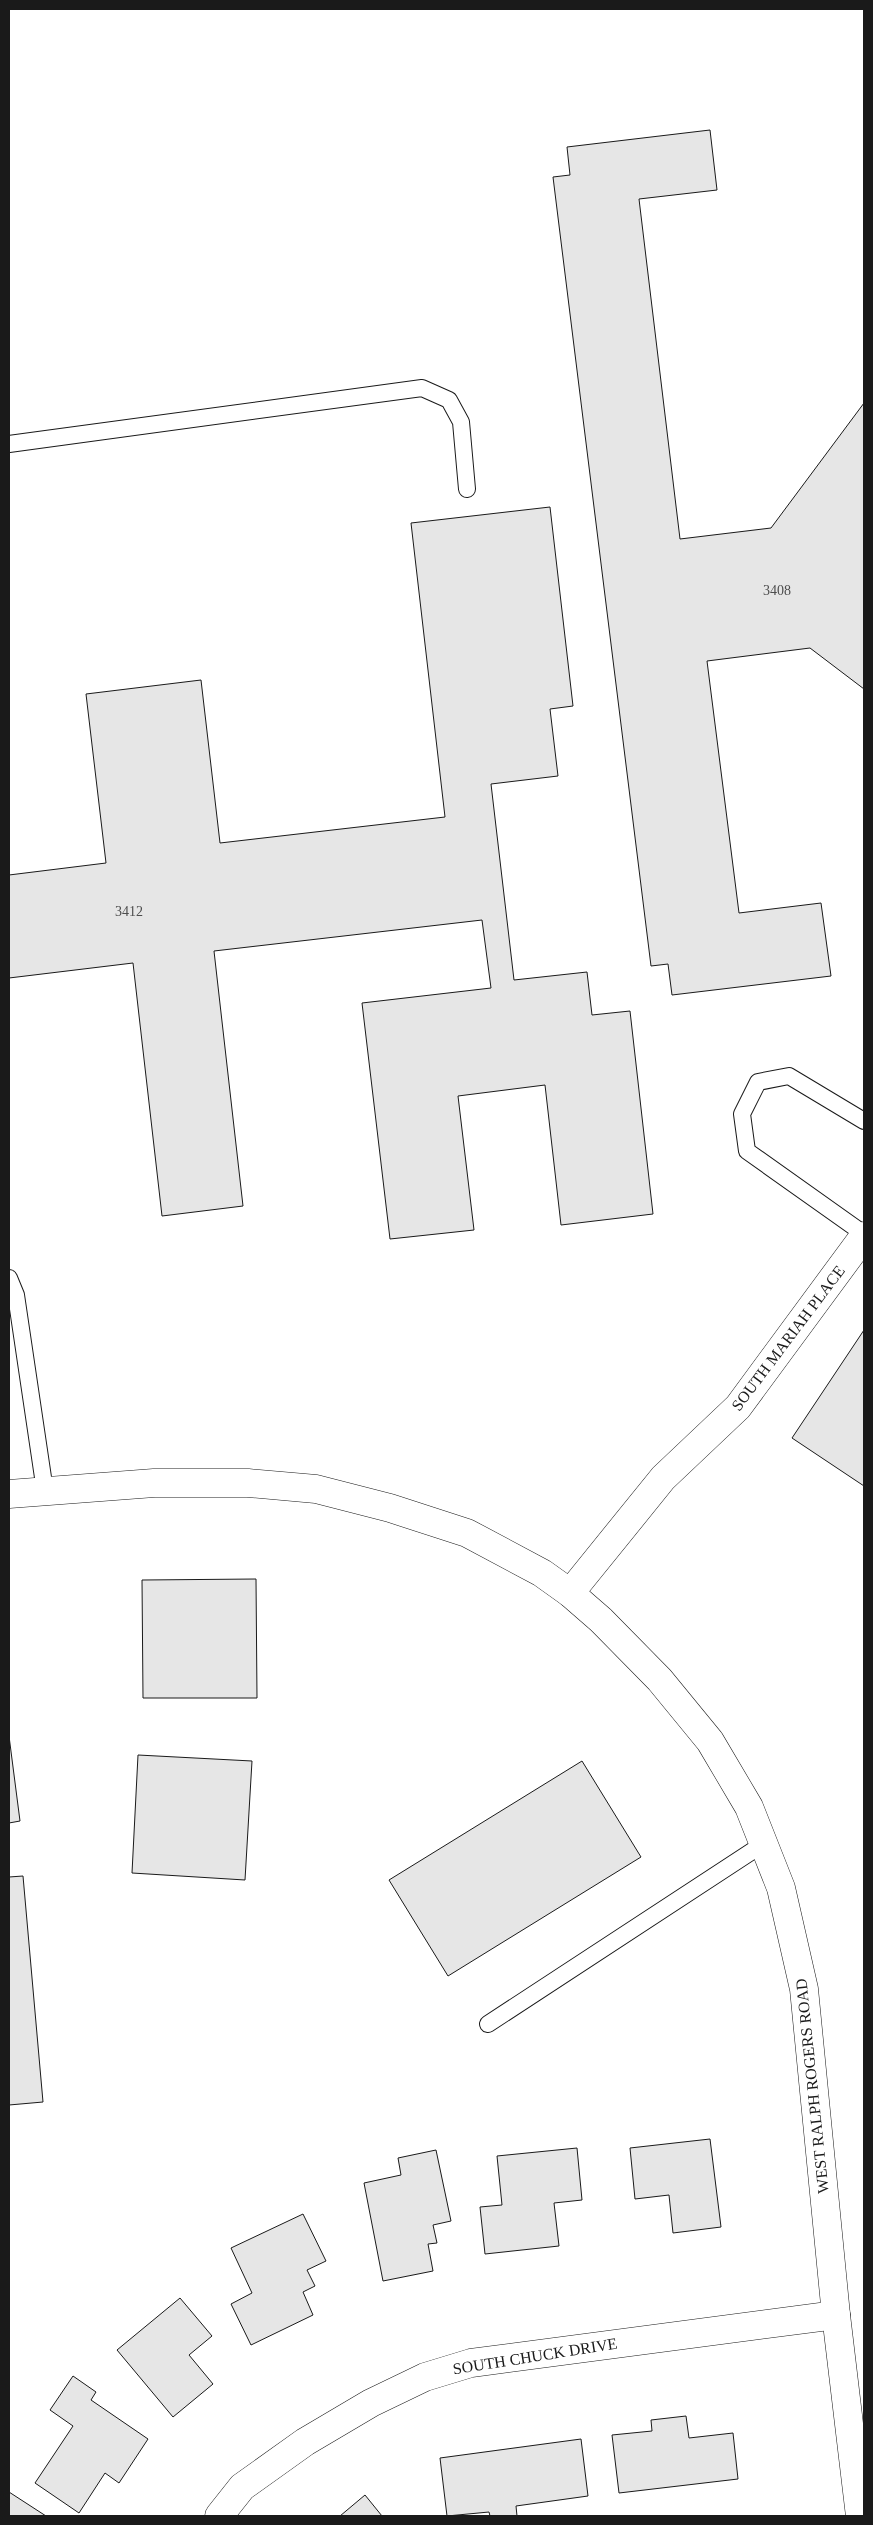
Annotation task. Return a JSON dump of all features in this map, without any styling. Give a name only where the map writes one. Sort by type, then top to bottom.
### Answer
[{"type":"street","name":"SOUTH MARIAH PLACE","points":[[570,1593],[663,1478],[738,1407],[864,1235]]},
{"type":"street","name":"WEST RALPH ROGERS ROAD","points":[[9,1494],[154,1483],[248,1483],[316,1489],[390,1508],[467,1533],[542,1573],[570,1593],[601,1620],[660,1680],[710,1741],[749,1807],[781,1888],[804,1989],[836,2315],[860,2516]]},
{"type":"street","name":"SOUTH CHUCK DRIVE","points":[[219,2516],[242,2487],[305,2442],[370,2403],[425,2377],[471,2363],[836,2315]]},
{"type":"lane","points":[[9,444],[422,388],[448,400],[461,422],[467,490]]},
{"type":"lane","points":[[864,1121],[789,1076],[758,1082],[742,1114],[747,1150],[864,1235]]},
{"type":"lane","points":[[9,1278],[16,1295],[45,1491]]},
{"type":"lane","points":[[488,2024],[763,1844]]},
{"type":"building","points":[[710,130],[717,190],[639,199],[680,539],[771,528],[864,403],[864,689],[810,648],[707,661],[739,913],[821,903],[831,976],[672,995],[668,964],[651,966],[553,177],[570,175],[567,147]]},
{"type":"building","points":[[550,507],[573,706],[550,709],[558,776],[491,784],[514,980],[587,972],[592,1015],[630,1011],[653,1214],[561,1225],[545,1085],[458,1096],[474,1230],[390,1239],[362,1003],[491,988],[482,920],[214,951],[243,1206],[162,1216],[133,963],[9,978],[9,875],[106,863],[86,694],[201,680],[220,843],[445,817],[411,523]]},
{"type":"building","points":[[864,1330],[864,1486],[792,1438]]},
{"type":"building","points":[[256,1579],[257,1698],[143,1698],[142,1580]]},
{"type":"building","points":[[9,1736],[20,1821],[9,1823]]},
{"type":"building","points":[[138,1755],[252,1761],[245,1880],[132,1873]]},
{"type":"building","points":[[582,1761],[641,1857],[448,1976],[389,1880]]},
{"type":"building","points":[[23,1876],[43,2102],[9,2105],[9,1877]]},
{"type":"building","points":[[710,2139],[721,2227],[673,2233],[669,2195],[635,2199],[630,2148]]},
{"type":"building","points":[[577,2148],[582,2200],[554,2203],[559,2246],[485,2254],[480,2207],[502,2205],[497,2156]]},
{"type":"building","points":[[436,2150],[451,2221],[433,2225],[437,2243],[428,2244],[433,2271],[383,2281],[364,2183],[401,2175],[398,2158]]},
{"type":"building","points":[[303,2214],[326,2261],[307,2270],[315,2286],[303,2292],[313,2315],[251,2345],[231,2304],[252,2293],[231,2248]]},
{"type":"building","points":[[180,2298],[212,2336],[189,2355],[213,2384],[173,2417],[117,2350]]},
{"type":"building","points":[[73,2376],[96,2392],[91,2400],[148,2439],[119,2483],[105,2473],[79,2513],[35,2483],[73,2426],[50,2410]]},
{"type":"building","points":[[686,2416],[689,2438],[733,2433],[738,2479],[619,2493],[612,2435],[652,2431],[651,2420]]},
{"type":"building","points":[[581,2439],[588,2496],[516,2506],[517,2516],[490,2516],[489,2512],[447,2516],[440,2458]]},
{"type":"building","points":[[9,2492],[46,2516],[9,2516]]},
{"type":"building","points":[[365,2495],[382,2516],[340,2516]]}]
